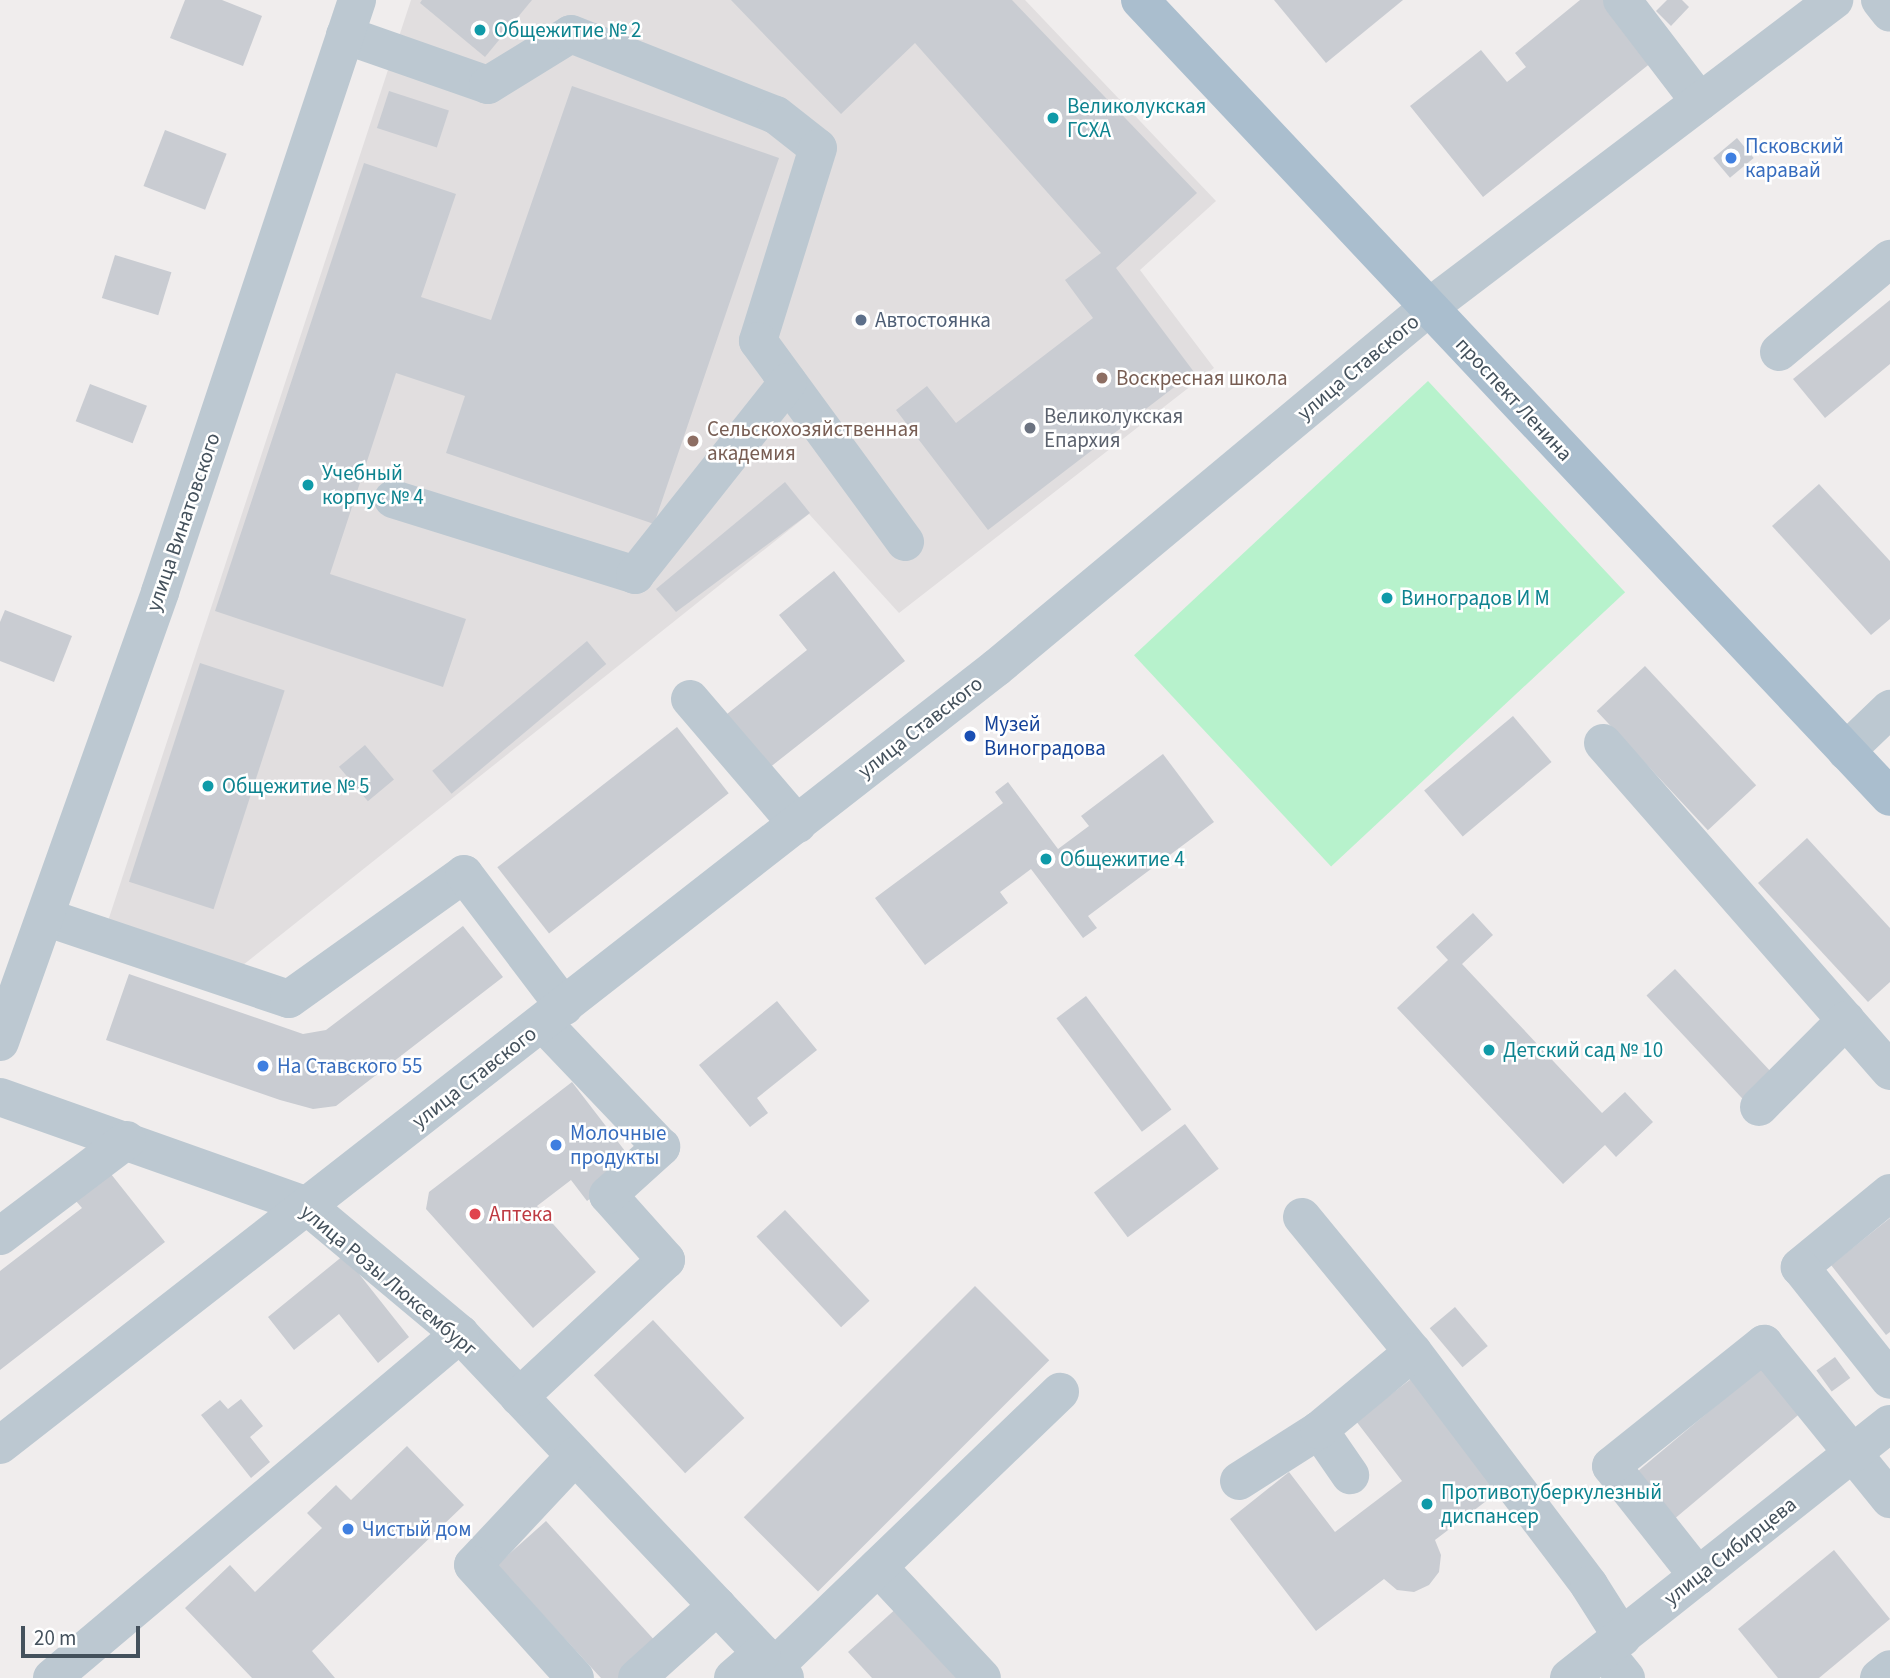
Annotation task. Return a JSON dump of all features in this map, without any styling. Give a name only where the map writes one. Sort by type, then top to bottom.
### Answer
[{"type":"main road","name":"проспект Ленина","points":[[1140,0],[1890,797]]},
{"type":"street","points":[[1622,0],[1700,102]]},
{"type":"street","name":"улица Ставского","points":[[0,1445],[996,668],[1428,309],[1834,0]]},
{"type":"street","points":[[1880,0],[1890,13]]},
{"type":"street","points":[[351,17],[488,85],[571,33],[776,115],[818,148],[758,341],[905,542]]},
{"type":"street","name":"улица Винатовского","points":[[0,1042],[160,592],[351,17]]},
{"type":"street","points":[[1779,352],[1890,259]]},
{"type":"street","points":[[393,499],[635,575],[788,382]]},
{"type":"street","points":[[690,699],[797,824]]},
{"type":"street","points":[[1846,751],[1890,709]]},
{"type":"street","points":[[1603,743],[1890,1071]]},
{"type":"street","points":[[45,918],[289,999],[464,874],[554,1014],[661,1147],[608,1195],[666,1260],[519,1397]]},
{"type":"street","points":[[1759,1107],[1846,1020]]},
{"type":"street","name":"улица Розы Люксембург","points":[[0,1097],[307,1206],[460,1334],[774,1666]]},
{"type":"street","points":[[0,1236],[127,1140]]},
{"type":"street","points":[[1890,1193],[1800,1267],[1890,1380]]},
{"type":"street","points":[[1302,1217],[1413,1352],[1589,1585],[1617,1655]]},
{"type":"street","points":[[52,1678],[460,1334]]},
{"type":"street","points":[[1698,1576],[1611,1466],[1764,1344],[1890,1499]]},
{"type":"street","points":[[1239,1481],[1319,1430],[1413,1352]]},
{"type":"street","points":[[733,1678],[774,1666],[1060,1392]]},
{"type":"street","name":"улица Сибирцева","points":[[1569,1678],[1617,1655],[1698,1576],[1890,1424]]},
{"type":"street","points":[[1319,1430],[1350,1475]]},
{"type":"street","points":[[575,1456],[473,1565],[575,1678]]},
{"type":"street","points":[[878,1567],[982,1678]]},
{"type":"street","points":[[637,1678],[717,1606]]},
{"type":"street","points":[[1879,1678],[1890,1669]]},
{"type":"shaded area","name":"Сельскохозяйственная академия","points":[[411,0],[1025,0],[1216,201],[1140,270],[1214,368],[899,613],[809,514],[243,965],[108,921]]},
{"type":"green space","points":[[1428,381],[1625,592],[1331,867],[1134,655]]},
{"type":"building","points":[[185,0],[222,0],[262,16],[243,66],[170,38]]},
{"type":"building","name":"Общежитие № 2","points":[[422,0],[532,0],[485,57],[420,3]]},
{"type":"building","points":[[731,0],[1012,0],[1197,193],[1116,268],[1194,372],[988,530],[896,410],[927,386],[956,423],[1093,318],[1065,280],[1101,253],[915,43],[841,114]]},
{"type":"building","points":[[1274,0],[1403,0],[1326,63]]},
{"type":"building","points":[[1580,0],[1603,0],[1652,62],[1483,197],[1410,106],[1481,50],[1507,82],[1526,67],[1515,53]]},
{"type":"building","points":[[1667,0],[1682,0],[1689,7],[1671,26],[1656,11]]},
{"type":"building","points":[[572,86],[779,158],[654,524],[446,453],[465,396],[396,373],[330,574],[466,619],[443,687],[215,611],[364,163],[456,194],[421,297],[491,320]]},
{"type":"building","points":[[389,91],[449,110],[437,148],[377,128]]},
{"type":"building","points":[[165,130],[227,154],[205,210],[143,186]]},
{"type":"building","points":[[1737,138],[1754,158],[1730,178],[1713,158]]},
{"type":"building","points":[[115,255],[171,272],[158,315],[102,298]]},
{"type":"building","points":[[1890,300],[1890,364],[1825,418],[1793,379]]},
{"type":"building","points":[[90,384],[147,406],[133,443],[76,421]]},
{"type":"building","points":[[785,482],[810,513],[676,612],[656,589]]},
{"type":"building","points":[[1819,484],[1890,561],[1890,619],[1871,635],[1772,526]]},
{"type":"building","points":[[834,571],[905,661],[764,772],[722,718],[807,650],[779,615]]},
{"type":"building","points":[[5,610],[72,636],[54,682],[0,661],[0,622]]},
{"type":"building","points":[[587,641],[606,664],[452,794],[432,771]]},
{"type":"building","name":"Общежитие № 5","points":[[200,663],[285,691],[214,909],[129,882]]},
{"type":"building","points":[[1645,666],[1756,785],[1708,830],[1597,711]]},
{"type":"building","points":[[1513,716],[1552,762],[1463,837],[1424,791]]},
{"type":"building","points":[[677,727],[729,793],[549,934],[497,867]]},
{"type":"building","points":[[365,745],[394,779],[368,801],[339,767]]},
{"type":"building","name":"Общежитие 4","points":[[1163,754],[1214,822],[1088,916],[1097,928],[1083,938],[1031,869],[1000,892],[1008,903],[925,965],[875,898],[1003,803],[995,792],[1008,782],[1058,849],[1089,826],[1081,816]]},
{"type":"building","points":[[1807,838],[1890,928],[1890,982],[1868,1002],[1758,883]]},
{"type":"building","name":"Детский сад № 10","points":[[1473,913],[1493,935],[1462,964],[1602,1113],[1625,1092],[1653,1122],[1616,1157],[1605,1145],[1563,1184],[1397,1008],[1448,960],[1436,947]]},
{"type":"building","points":[[463,926],[503,977],[336,1106],[313,1109],[280,1100],[106,1040],[129,974],[303,1034],[326,1030]]},
{"type":"building","points":[[1675,969],[1773,1074],[1745,1101],[1646,996]]},
{"type":"building","points":[[1086,996],[1171,1109],[1142,1132],[1056,1018]]},
{"type":"building","points":[[777,1001],[817,1050],[757,1098],[768,1113],[750,1127],[699,1065]]},
{"type":"building","points":[[572,1082],[635,1164],[587,1201],[571,1180],[537,1206],[596,1272],[533,1328],[426,1209],[429,1192]]},
{"type":"building","points":[[1185,1124],[1219,1169],[1128,1237],[1094,1193]]},
{"type":"building","points":[[111,1174],[165,1242],[0,1370],[0,1271],[82,1208],[76,1201]]},
{"type":"building","points":[[785,1210],[870,1301],[841,1327],[756,1237]]},
{"type":"building","points":[[1890,1218],[1890,1332],[1886,1335],[1831,1265]]},
{"type":"building","points":[[344,1255],[409,1337],[378,1363],[339,1314],[294,1350],[268,1317]]},
{"type":"building","points":[[975,1286],[1049,1360],[818,1591],[744,1517]]},
{"type":"building","points":[[1455,1307],[1488,1346],[1463,1367],[1430,1328]]},
{"type":"building","points":[[653,1320],[744,1418],[685,1473],[594,1375]]},
{"type":"building","points":[[1835,1357],[1850,1378],[1832,1392],[1816,1371]]},
{"type":"building","points":[[1762,1367],[1801,1413],[1672,1521],[1633,1475]]},
{"type":"building","name":"Противотуберкулезный диспансер","points":[[1415,1376],[1502,1489],[1435,1540],[1441,1555],[1439,1572],[1429,1585],[1414,1592],[1397,1590],[1384,1579],[1316,1631],[1230,1519],[1289,1472],[1335,1532],[1402,1481],[1356,1421]]},
{"type":"building","points":[[241,1399],[263,1426],[250,1437],[270,1462],[251,1478],[201,1415],[220,1400],[228,1409]]},
{"type":"building","points":[[407,1446],[464,1505],[312,1651],[335,1678],[252,1678],[185,1608],[230,1565],[255,1592],[322,1528],[307,1513],[336,1485],[351,1500]]},
{"type":"building","points":[[546,1521],[657,1643],[618,1678],[601,1678],[497,1565]]},
{"type":"building","points":[[1834,1550],[1890,1619],[1819,1678],[1778,1678],[1738,1629]]},
{"type":"building","points":[[899,1606],[965,1678],[872,1678],[848,1652]]},
{"type":"place","name":"Общежитие № 2","points":[[480,30]]},
{"type":"place","name":"Великолукская ГСХА","points":[[1053,118]]},
{"type":"place","name":"Псковский каравай","points":[[1731,158]]},
{"type":"place","name":"Автостоянка","points":[[861,320]]},
{"type":"place","name":"Воскресная школа","points":[[1102,378]]},
{"type":"place","name":"Великолукская Епархия","points":[[1030,428]]},
{"type":"place","name":"Сельскохозяйственная академия","points":[[693,441]]},
{"type":"place","name":"Учебный корпус № 4","points":[[308,485]]},
{"type":"place","name":"Виноградов И М","points":[[1387,598]]},
{"type":"place","name":"Музей Виноградова","points":[[970,736]]},
{"type":"place","name":"Общежитие № 5","points":[[208,786]]},
{"type":"place","name":"Общежитие 4","points":[[1046,859]]},
{"type":"place","name":"Детский сад № 10","points":[[1489,1050]]},
{"type":"place","name":"На Ставского 55","points":[[263,1066]]},
{"type":"place","name":"Молочные продукты","points":[[556,1145]]},
{"type":"place","name":"Аптека","points":[[475,1214]]},
{"type":"place","name":"Противотуберкулезный диспансер","points":[[1427,1504]]},
{"type":"place","name":"Чистый дом","points":[[348,1529]]}]
